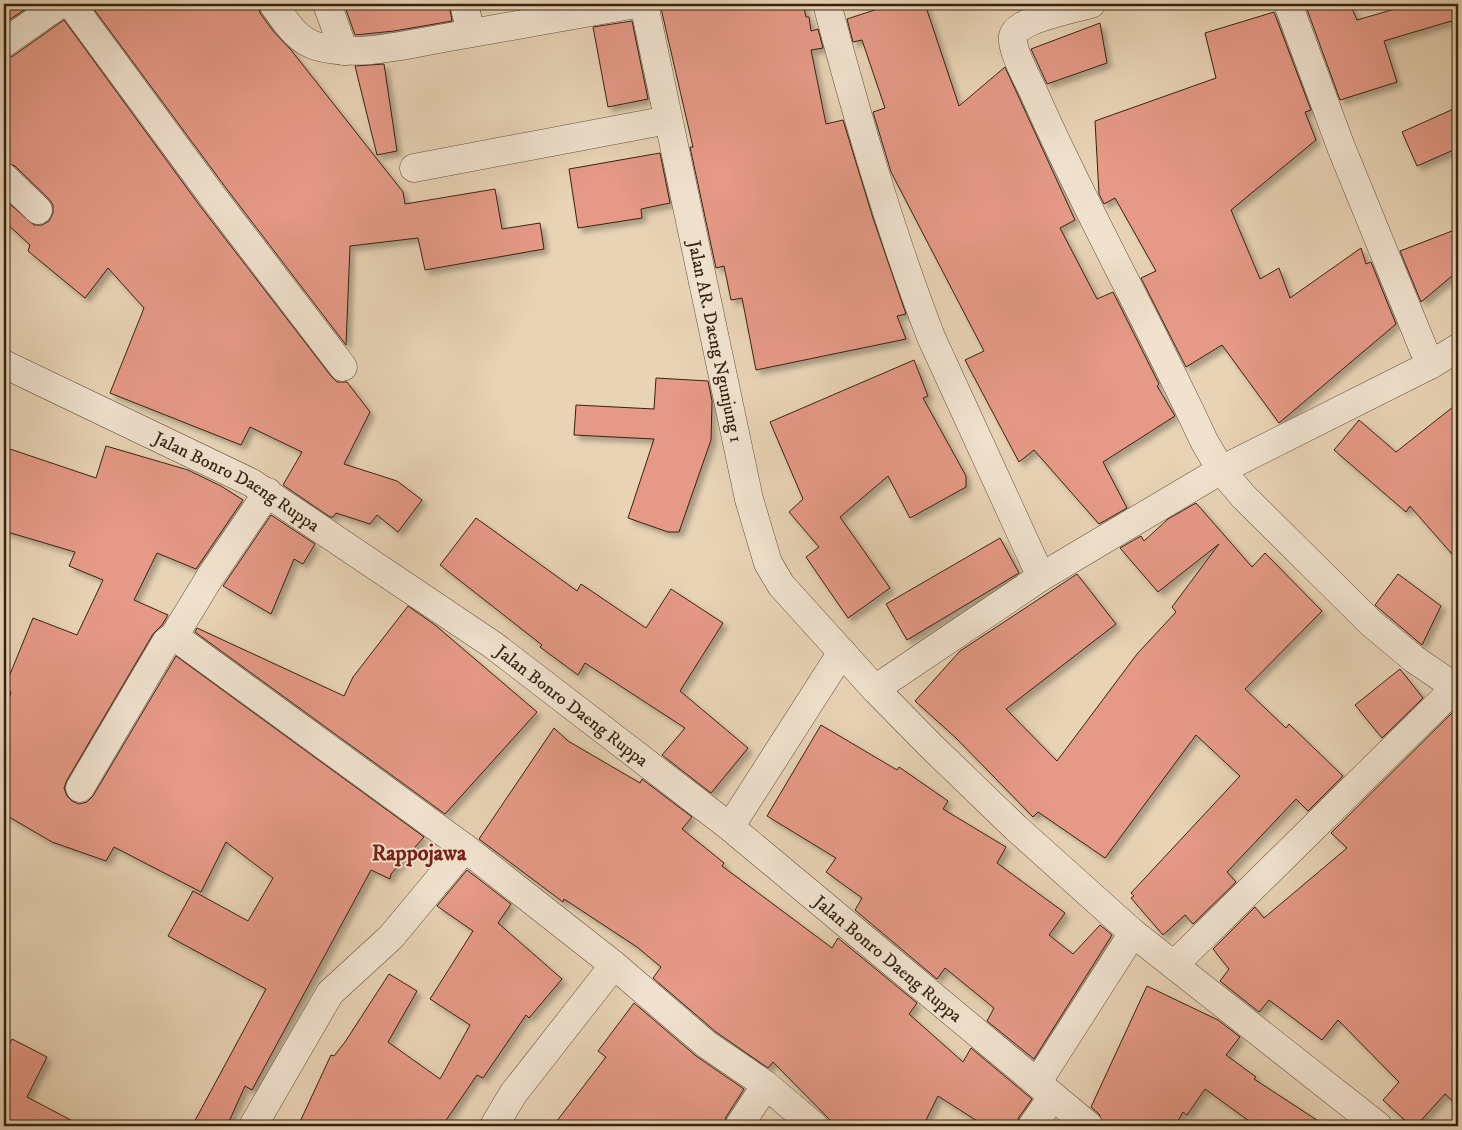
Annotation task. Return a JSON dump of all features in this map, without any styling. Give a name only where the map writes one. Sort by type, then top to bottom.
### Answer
[{"type":"street","points":[[4,44],[60,4]]},
{"type":"street","points":[[71,4],[213,197],[343,367]]},
{"type":"street","points":[[274,4],[291,28],[304,41],[316,46],[344,51],[394,46],[636,4]]},
{"type":"street","points":[[327,4],[344,51]]},
{"type":"street","points":[[464,4],[471,33]]},
{"type":"street","name":"Jalan AR. Daeng Ngunjung 1","points":[[644,4],[710,323],[758,533],[768,562],[781,585],[931,746],[1016,828],[1133,933],[1378,1126]]},
{"type":"street","points":[[827,4],[869,153],[919,306],[931,337],[1041,577]]},
{"type":"street","points":[[1091,4],[1029,22],[1017,28],[1013,35],[1015,51],[1045,118],[1204,441],[1221,470],[1267,522],[1371,623],[1414,659],[1457,688],[1174,965]]},
{"type":"street","points":[[1288,4],[1341,147],[1430,365]]},
{"type":"street","points":[[414,168],[668,120]]},
{"type":"street","points":[[4,177],[38,210]]},
{"type":"street","points":[[876,689],[1041,577],[1221,470],[1430,365],[1458,348]]},
{"type":"street","name":"Jalan Bonro Daeng Ruppa","points":[[4,364],[231,471],[268,492],[516,661],[730,827],[1089,1126]]},
{"type":"street","points":[[80,788],[166,642],[174,636],[210,577],[268,492]]},
{"type":"street","points":[[174,636],[465,848],[614,965],[706,1044],[766,1085],[814,1126]]},
{"type":"street","points":[[730,827],[842,652]]},
{"type":"street","points":[[253,1126],[330,993],[391,937],[465,848]]},
{"type":"street","points":[[1032,1126],[1045,1090],[1133,933]]},
{"type":"street","points":[[494,1126],[513,1094],[614,965]]},
{"type":"street","points":[[739,1126],[766,1085]]},
{"type":"building","points":[[4,4],[33,4],[9,20],[4,12]]},
{"type":"building","points":[[90,4],[258,4],[260,13],[274,32],[291,50],[403,192],[405,204],[495,189],[502,229],[540,223],[544,249],[425,270],[418,238],[350,246],[346,345],[226,188]]},
{"type":"building","points":[[344,4],[449,4],[452,21],[394,31],[355,35]]},
{"type":"building","points":[[660,4],[803,4],[806,17],[809,17],[811,31],[818,29],[823,48],[811,50],[826,124],[843,120],[873,218],[906,314],[897,316],[906,339],[756,370],[742,298],[731,300],[724,266],[716,268],[690,147],[693,147]]},
{"type":"building","points":[[893,4],[925,4],[959,106],[1005,67],[1075,220],[1060,228],[1097,299],[1113,292],[1159,384],[1157,386],[1175,416],[1103,462],[1127,508],[1099,524],[1034,450],[1019,462],[965,360],[984,351],[891,172],[873,112],[885,108],[862,40],[853,42],[847,19]]},
{"type":"building","points":[[1305,4],[1350,4],[1357,20],[1412,4],[1458,4],[1458,19],[1384,41],[1397,82],[1340,100]]},
{"type":"building","points":[[1274,12],[1311,110],[1305,112],[1316,140],[1231,210],[1260,279],[1279,268],[1290,298],[1361,248],[1366,264],[1371,262],[1396,324],[1279,423],[1222,345],[1186,367],[1141,278],[1156,271],[1115,198],[1104,204],[1099,194],[1095,121],[1216,78],[1205,33]]},
{"type":"building","points":[[64,20],[200,206],[331,376],[337,382],[347,382],[370,412],[344,464],[397,481],[422,500],[398,532],[377,515],[370,524],[336,513],[333,517],[330,517],[283,485],[302,452],[250,427],[241,445],[110,393],[144,308],[108,268],[85,298],[28,251],[30,245],[4,221],[4,199],[34,225],[42,225],[49,221],[53,213],[53,205],[15,166],[4,162],[4,60],[13,56]]},
{"type":"building","points":[[632,21],[648,99],[608,107],[593,27]]},
{"type":"building","points":[[1100,23],[1107,63],[1047,84],[1031,49]]},
{"type":"building","points":[[384,64],[397,151],[377,155],[355,66]]},
{"type":"building","points":[[1458,107],[1458,148],[1417,166],[1402,132]]},
{"type":"building","points":[[660,153],[670,203],[641,209],[642,218],[578,228],[569,169]]},
{"type":"building","points":[[1452,231],[1458,248],[1458,271],[1421,302],[1400,251]]},
{"type":"building","points":[[914,360],[928,396],[923,398],[966,476],[966,487],[910,518],[888,476],[840,517],[890,588],[848,618],[806,557],[819,547],[789,512],[803,499],[770,422]]},
{"type":"building","points":[[656,378],[708,381],[712,401],[711,440],[679,532],[668,532],[628,518],[654,439],[574,435],[576,405],[654,409]]},
{"type":"building","points":[[1458,403],[1458,561],[1410,506],[1406,512],[1334,450],[1359,420],[1396,452]]},
{"type":"building","points":[[106,446],[188,470],[221,486],[243,500],[196,569],[157,553],[134,600],[168,615],[153,634],[67,780],[64,788],[67,796],[79,804],[87,802],[93,796],[176,656],[424,837],[391,874],[390,879],[371,870],[252,1090],[245,1086],[227,1126],[192,1126],[266,989],[168,936],[193,891],[248,921],[273,878],[226,842],[201,892],[114,847],[106,861],[52,842],[4,814],[4,717],[11,692],[4,689],[33,618],[77,635],[103,580],[69,566],[75,552],[4,531],[4,447],[96,478]]},
{"type":"building","points":[[1196,503],[1252,567],[1265,553],[1322,611],[1245,689],[1286,728],[1289,724],[1343,776],[1308,811],[1296,799],[1227,872],[1236,882],[1193,924],[1185,915],[1163,935],[1131,898],[1134,896],[1131,893],[1240,776],[1196,735],[1105,858],[1038,812],[1033,817],[956,738],[915,701],[960,651],[1077,574],[1116,624],[1006,709],[1057,761],[1137,654],[1176,612],[1172,607],[1219,544],[1158,592],[1120,548],[1141,536],[1144,541],[1168,519]]},
{"type":"building","points":[[271,515],[315,544],[303,564],[294,559],[271,614],[223,586]]},
{"type":"building","points":[[476,518],[577,591],[581,584],[646,628],[671,589],[723,623],[680,691],[748,748],[711,793],[662,755],[685,728],[585,663],[578,675],[540,647],[542,645],[440,565]]},
{"type":"building","points":[[1000,538],[1019,573],[907,640],[886,604]]},
{"type":"building","points":[[1398,574],[1441,606],[1422,645],[1375,605]]},
{"type":"building","points":[[408,606],[435,625],[537,712],[445,814],[195,632],[197,628],[344,696],[353,677]]},
{"type":"building","points":[[1400,669],[1423,698],[1382,738],[1355,705]]},
{"type":"building","points":[[1458,707],[1458,1106],[1445,1094],[1416,1126],[1411,1126],[1383,1100],[1399,1082],[1338,1020],[1322,1040],[1269,1000],[1259,1012],[1220,981],[1229,969],[1213,949],[1255,907],[1264,918],[1347,848],[1331,833]]},
{"type":"building","points":[[821,725],[897,770],[899,767],[948,801],[943,809],[1006,847],[997,863],[1065,913],[1049,935],[1073,954],[1100,925],[1112,935],[1034,1059],[987,1021],[994,1008],[945,968],[937,979],[855,910],[862,898],[826,872],[836,858],[767,816]]},
{"type":"building","points":[[554,728],[568,741],[640,783],[642,779],[692,817],[682,829],[724,863],[722,866],[832,948],[838,938],[917,1003],[909,1014],[963,1062],[971,1048],[1032,1099],[1019,1117],[1017,1126],[985,1126],[938,1096],[923,1126],[836,1126],[773,1062],[768,1068],[716,1032],[653,978],[661,967],[637,947],[564,899],[563,902],[479,839]]},
{"type":"building","points":[[467,870],[511,904],[498,923],[562,979],[529,1018],[526,1015],[483,1078],[477,1075],[442,1126],[298,1126],[331,1055],[334,1056],[345,1042],[389,974],[417,991],[388,1042],[440,1079],[470,1025],[430,999],[473,931],[437,906]]},
{"type":"building","points":[[1147,986],[1218,1020],[1240,1037],[1226,1055],[1256,1077],[1254,1079],[1326,1126],[1256,1126],[1205,1089],[1187,1115],[1183,1112],[1175,1126],[1104,1126],[1099,1114],[1091,1107]]},
{"type":"building","points":[[634,1003],[696,1056],[744,1089],[726,1117],[724,1126],[553,1126],[606,1057],[598,1051]]},
{"type":"building","points":[[12,1039],[47,1057],[27,1097],[82,1126],[4,1126],[4,1056]]},
{"type":"district","name":"Rappojawa","points":[[419,852]]}]
